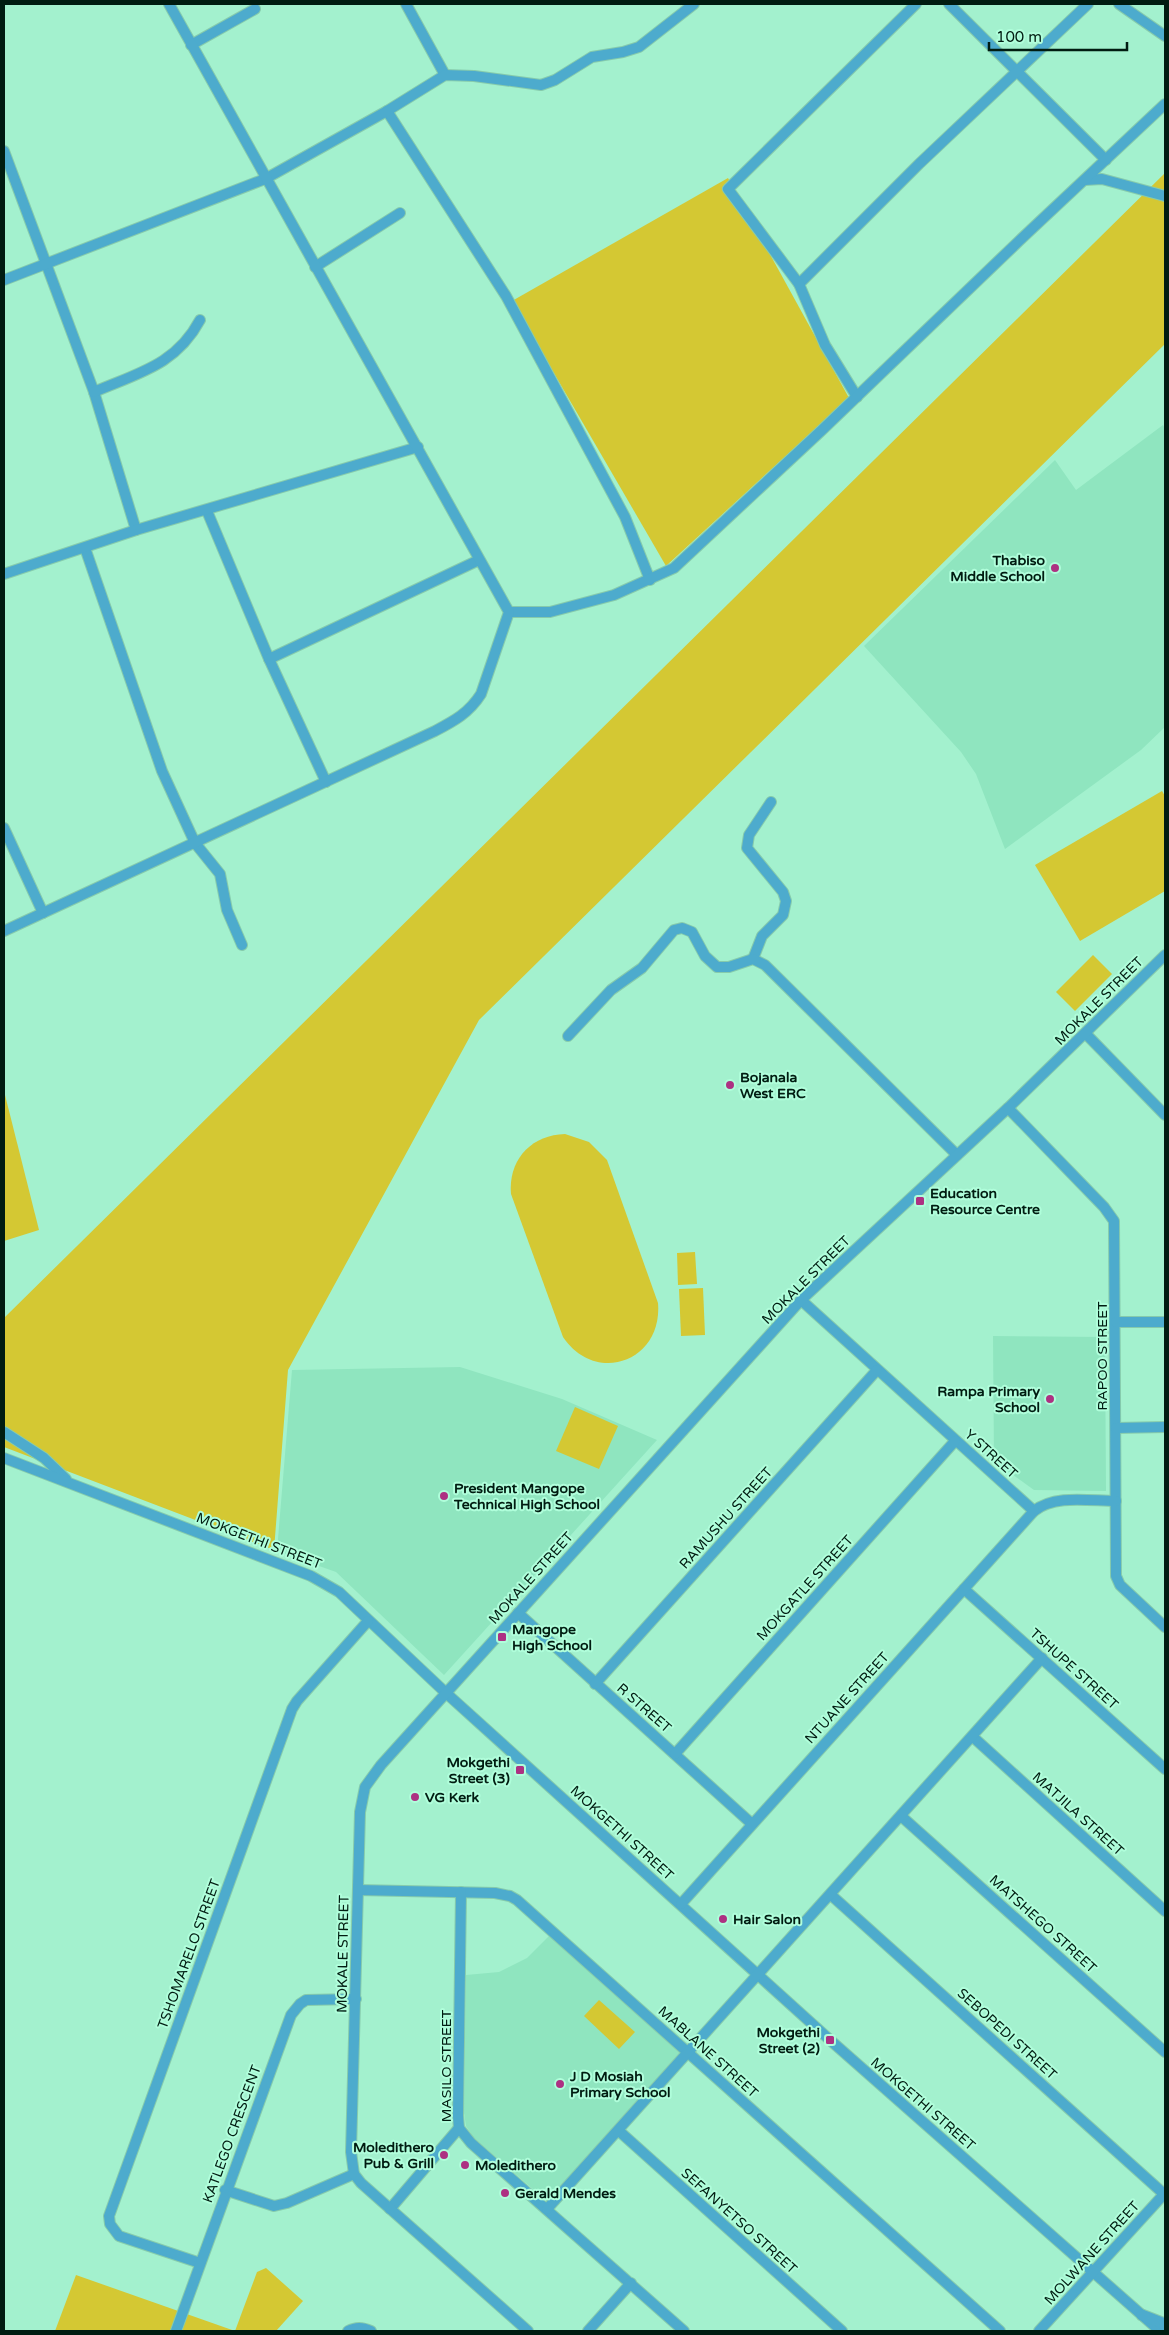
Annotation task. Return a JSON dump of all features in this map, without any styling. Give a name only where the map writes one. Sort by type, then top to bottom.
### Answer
[{"type":"street","points":[[169,4],[265,179],[510,612]]},
{"type":"street","points":[[406,4],[445,75]]},
{"type":"street","points":[[4,280],[265,179],[387,111],[445,75],[474,76],[541,85],[555,80],[592,57],[623,52],[638,47],[694,4]]},
{"type":"street","points":[[857,397],[825,345],[799,284],[728,189],[916,4]]},
{"type":"street","points":[[949,4],[1106,160]]},
{"type":"street","points":[[799,284],[1017,70],[1088,4]]},
{"type":"street","points":[[1119,4],[1165,36]]},
{"type":"street","points":[[191,45],[255,9]]},
{"type":"street","points":[[510,612],[550,612],[614,595],[674,568],[1165,104]]},
{"type":"street","points":[[387,111],[506,296],[625,518],[650,580]]},
{"type":"street","points":[[4,151],[94,392],[136,530]]},
{"type":"street","points":[[1085,180],[1102,179],[1165,196]]},
{"type":"street","points":[[315,267],[400,213]]},
{"type":"street","points":[[94,392],[166,361],[185,345],[200,320]]},
{"type":"street","points":[[4,574],[136,530],[207,511],[418,447]]},
{"type":"street","points":[[207,511],[269,659],[326,782]]},
{"type":"street","points":[[85,548],[162,771],[195,843],[220,874],[227,910],[242,944]]},
{"type":"street","points":[[269,659],[479,560]]},
{"type":"street","points":[[4,931],[435,731],[464,715],[474,706],[480,694],[510,612]]},
{"type":"street","points":[[568,1036],[611,990],[642,968],[674,930],[682,928],[692,932],[705,956],[718,967],[729,967],[753,958],[762,936],[783,915],[786,905],[783,892],[747,848],[749,835],[771,802]]},
{"type":"street","points":[[4,828],[43,913]]},
{"type":"street","points":[[753,958],[765,965],[957,1155]]},
{"type":"street","name":"MOKALE STREET","points":[[354,2174],[351,2152],[360,1812],[365,1786],[380,1765],[801,1300],[1008,1108],[1163,960]]},
{"type":"street","points":[[1086,1034],[1165,1116]]},
{"type":"street","name":"RAPOO STREET","points":[[1008,1108],[1104,1207],[1114,1221],[1116,1566],[1120,1584],[1165,1627]]},
{"type":"street","name":"Y STREET","points":[[801,1300],[876,1370],[1034,1511]]},
{"type":"street","points":[[1116,1322],[1165,1322]]},
{"type":"street","name":"RAMUSHU STREET","points":[[596,1684],[876,1370]]},
{"type":"street","points":[[1116,1428],[1165,1428]]},
{"type":"street","points":[[4,1432],[44,1458],[70,1483]]},
{"type":"street","name":"MOKGATLE STREET","points":[[675,1754],[955,1441]]},
{"type":"street","name":"MOKGETHI STREET","points":[[4,1458],[319,1579],[339,1592],[446,1694],[759,1974],[830,2040],[1160,2331]]},
{"type":"street","points":[[1034,1511],[1042,1504],[1053,1501],[1116,1501]]},
{"type":"street","name":"NTUANE STREET","points":[[681,1904],[1034,1511]]},
{"type":"street","name":"TSHUPE STREET","points":[[964,1589],[1165,1769]]},
{"type":"street","name":"R STREET","points":[[518,1613],[752,1824]]},
{"type":"street","name":"TSHOMARELO STREET","points":[[200,2263],[119,2236],[110,2224],[109,2216],[292,1710],[297,1701],[368,1621]]},
{"type":"street","points":[[547,2209],[1042,1658]]},
{"type":"street","name":"MATJILA STREET","points":[[973,1737],[1165,1911]]},
{"type":"street","name":"MATSHEGO STREET","points":[[901,1816],[1165,2052]]},
{"type":"street","name":"MABLANE STREET","points":[[358,1890],[502,1894],[517,1900],[1000,2331]]},
{"type":"street","name":"MASILO STREET","points":[[461,1892],[458,2116],[460,2128],[471,2143],[684,2331]]},
{"type":"street","name":"SEBOPEDI STREET","points":[[831,1894],[1165,2194]]},
{"type":"street","name":"KATLEGO CRESCENT","points":[[176,2331],[225,2190],[294,2009],[306,2000],[356,1999]]},
{"type":"street","points":[[390,2209],[460,2128]]},
{"type":"street","name":"SEFANYETSO STREET","points":[[619,2131],[842,2331]]},
{"type":"street","points":[[225,2190],[274,2206],[287,2203],[354,2174],[361,2183],[528,2331]]},
{"type":"street","name":"MOLWANE STREET","points":[[1039,2331],[1165,2194]]},
{"type":"street","points":[[588,2331],[631,2283]]},
{"type":"street","points":[[1142,2316],[1159,2324],[1165,2324]]},
{"type":"street","points":[[1142,2316],[1152,2331]]},
{"type":"street","points":[[348,2331],[354,2328],[363,2328],[371,2331]]},
{"type":"shaded area","points":[[1165,173],[1165,344],[479,1020],[288,1370],[274,1550],[4,1447],[4,1318]]},
{"type":"shaded area","points":[[728,178],[849,398],[666,566],[512,301]]},
{"type":"shaded area","name":"Thabiso Middle School","points":[[1163,425],[1165,429],[1165,727],[1141,750],[1005,849],[976,774],[961,752],[864,646],[1055,460],[1076,490]]},
{"type":"shaded area","points":[[1162,791],[1165,796],[1165,891],[1080,941],[1035,865]]},
{"type":"shaded area","points":[[1093,955],[1112,974],[1075,1011],[1056,992]]},
{"type":"shaded area","points":[[4,1091],[39,1230],[4,1241]]},
{"type":"shaded area","points":[[565,1134],[589,1142],[607,1160],[658,1303],[657,1323],[650,1340],[639,1352],[625,1360],[609,1363],[592,1361],[577,1352],[563,1337],[511,1194],[513,1170],[524,1152],[532,1144],[542,1139],[553,1135]]},
{"type":"shaded area","points":[[695,1252],[697,1284],[678,1285],[677,1253]]},
{"type":"shaded area","points":[[703,1288],[705,1335],[681,1336],[679,1289]]},
{"type":"shaded area","name":"Rampa Primary School","points":[[993,1336],[1105,1337],[1106,1491],[1034,1490],[994,1461]]},
{"type":"shaded area","name":"President Mangope Technical High School","points":[[460,1367],[562,1399],[657,1440],[444,1675],[336,1572],[277,1551],[292,1370]]},
{"type":"shaded area","points":[[575,1407],[618,1426],[599,1469],[556,1451]]},
{"type":"shaded area","name":"J D Mosiah Primary School","points":[[550,1935],[682,2055],[549,2203],[474,2138],[466,2126],[464,2113],[466,1975],[499,1972],[527,1958]]},
{"type":"shaded area","points":[[599,2000],[635,2032],[619,2049],[584,2016]]},
{"type":"shaded area","points":[[266,2268],[303,2301],[276,2331],[235,2331],[257,2272]]},
{"type":"shaded area","points":[[76,2275],[235,2331],[55,2331]]},
{"type":"place","name":"Thabiso Middle School","points":[[1055,568]]},
{"type":"place","name":"Bojanala West ERC","points":[[730,1085]]},
{"type":"place","name":"Education Resource Centre","points":[[920,1201]]},
{"type":"place","name":"Rampa Primary School","points":[[1050,1399]]},
{"type":"place","name":"President Mangope Technical High School","points":[[444,1496]]},
{"type":"place","name":"Mangope High School","points":[[502,1637]]},
{"type":"place","name":"Mokgethi Street (3)","points":[[520,1770]]},
{"type":"place","name":"VG Kerk","points":[[415,1797]]},
{"type":"place","name":"Hair Salon","points":[[723,1919]]},
{"type":"place","name":"Mokgethi Street (2)","points":[[830,2040]]},
{"type":"place","name":"J D Mosiah Primary School","points":[[560,2084]]},
{"type":"place","name":"Moledithero Pub & Grill","points":[[444,2155]]},
{"type":"place","name":"Moledithero","points":[[465,2165]]},
{"type":"place","name":"Gerald Mendes","points":[[505,2193]]}]
